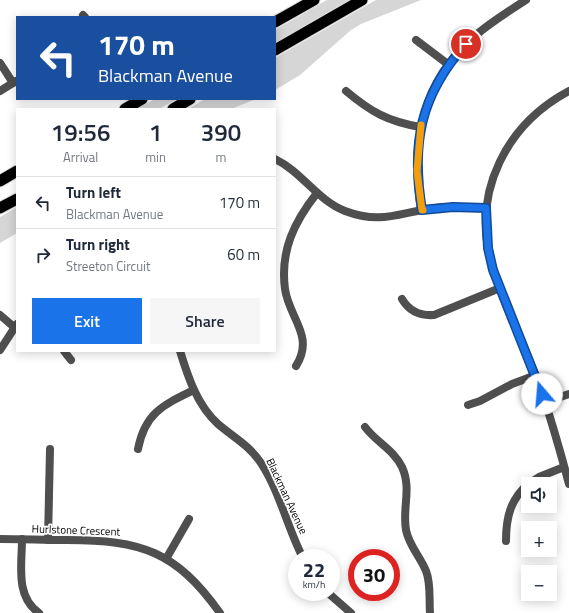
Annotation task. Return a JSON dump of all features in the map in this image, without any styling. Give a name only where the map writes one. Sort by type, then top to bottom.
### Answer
[{"type":"highway","points":[[276,21],[314,0]]},
{"type":"highway","points":[[276,49],[362,0]]},
{"type":"highway","points":[[127,108],[140,100]]},
{"type":"highway","points":[[175,108],[188,100]]},
{"type":"highway","points":[[0,181],[16,172]]},
{"type":"highway","points":[[0,208],[16,200]]},
{"type":"street","points":[[422,210],[417,171],[420,127],[431,93],[448,65],[476,35],[526,0]]},
{"type":"street","points":[[416,40],[448,65]]},
{"type":"street","points":[[0,63],[15,81],[0,91]]},
{"type":"street","points":[[346,91],[371,111],[384,118],[399,123],[420,127]]},
{"type":"street","points":[[569,91],[538,111],[514,137],[498,165],[486,208],[488,248],[500,288],[536,375],[569,484]]},
{"type":"street","points":[[276,160],[292,168],[317,193],[345,211],[369,217],[394,217],[422,210],[453,207],[486,208]]},
{"type":"street","points":[[296,366],[303,355],[304,344],[285,290],[285,254],[296,223],[317,193]]},
{"type":"street","points":[[402,299],[415,312],[428,316],[434,315],[500,288]]},
{"type":"street","points":[[0,315],[16,325],[0,350]]},
{"type":"street","points":[[65,352],[71,360]]},
{"type":"street","name":"Blackman Avenue","points":[[180,352],[194,390],[211,416],[250,448],[262,464],[299,549]]},
{"type":"street","points":[[468,405],[480,402],[506,387],[536,375]]},
{"type":"street","points":[[138,449],[142,432],[157,410],[194,390]]},
{"type":"street","points":[[545,402],[569,394]]},
{"type":"street","points":[[365,427],[373,437],[396,458],[405,476],[408,496],[405,515],[406,530],[411,546],[427,572],[430,613]]},
{"type":"street","points":[[48,540],[50,449]]},
{"type":"street","points":[[538,477],[564,467]]},
{"type":"street","points":[[506,541],[506,528],[509,510],[517,495],[521,491]]},
{"type":"street","points":[[166,559],[189,519]]},
{"type":"street","name":"Hurlstone Crescent","points":[[0,539],[121,542],[143,549],[166,559],[180,568],[199,585],[220,613]]},
{"type":"street","points":[[22,539],[23,591],[28,603],[39,613]]},
{"type":"street","points":[[337,601],[351,613]]},
{"type":"shaded area","points":[[327,0],[349,0],[276,42],[276,29]]},
{"type":"shaded area","points":[[376,0],[421,0],[361,24],[351,30],[300,75],[276,89],[276,57]]},
{"type":"shaded area","points":[[153,100],[175,100],[161,108],[139,108]]},
{"type":"shaded area","points":[[203,100],[254,100],[234,108],[190,108]]},
{"type":"shaded area","points":[[16,208],[16,234],[0,243],[0,217]]},
{"type":"slow traffic","points":[[421,125],[416,156],[418,187],[423,210]]},
{"type":"route","points":[[466,44],[448,65],[431,93],[420,127],[416,156],[418,187],[422,210],[453,207],[486,208],[488,248],[493,270],[536,375],[542,394]]}]
